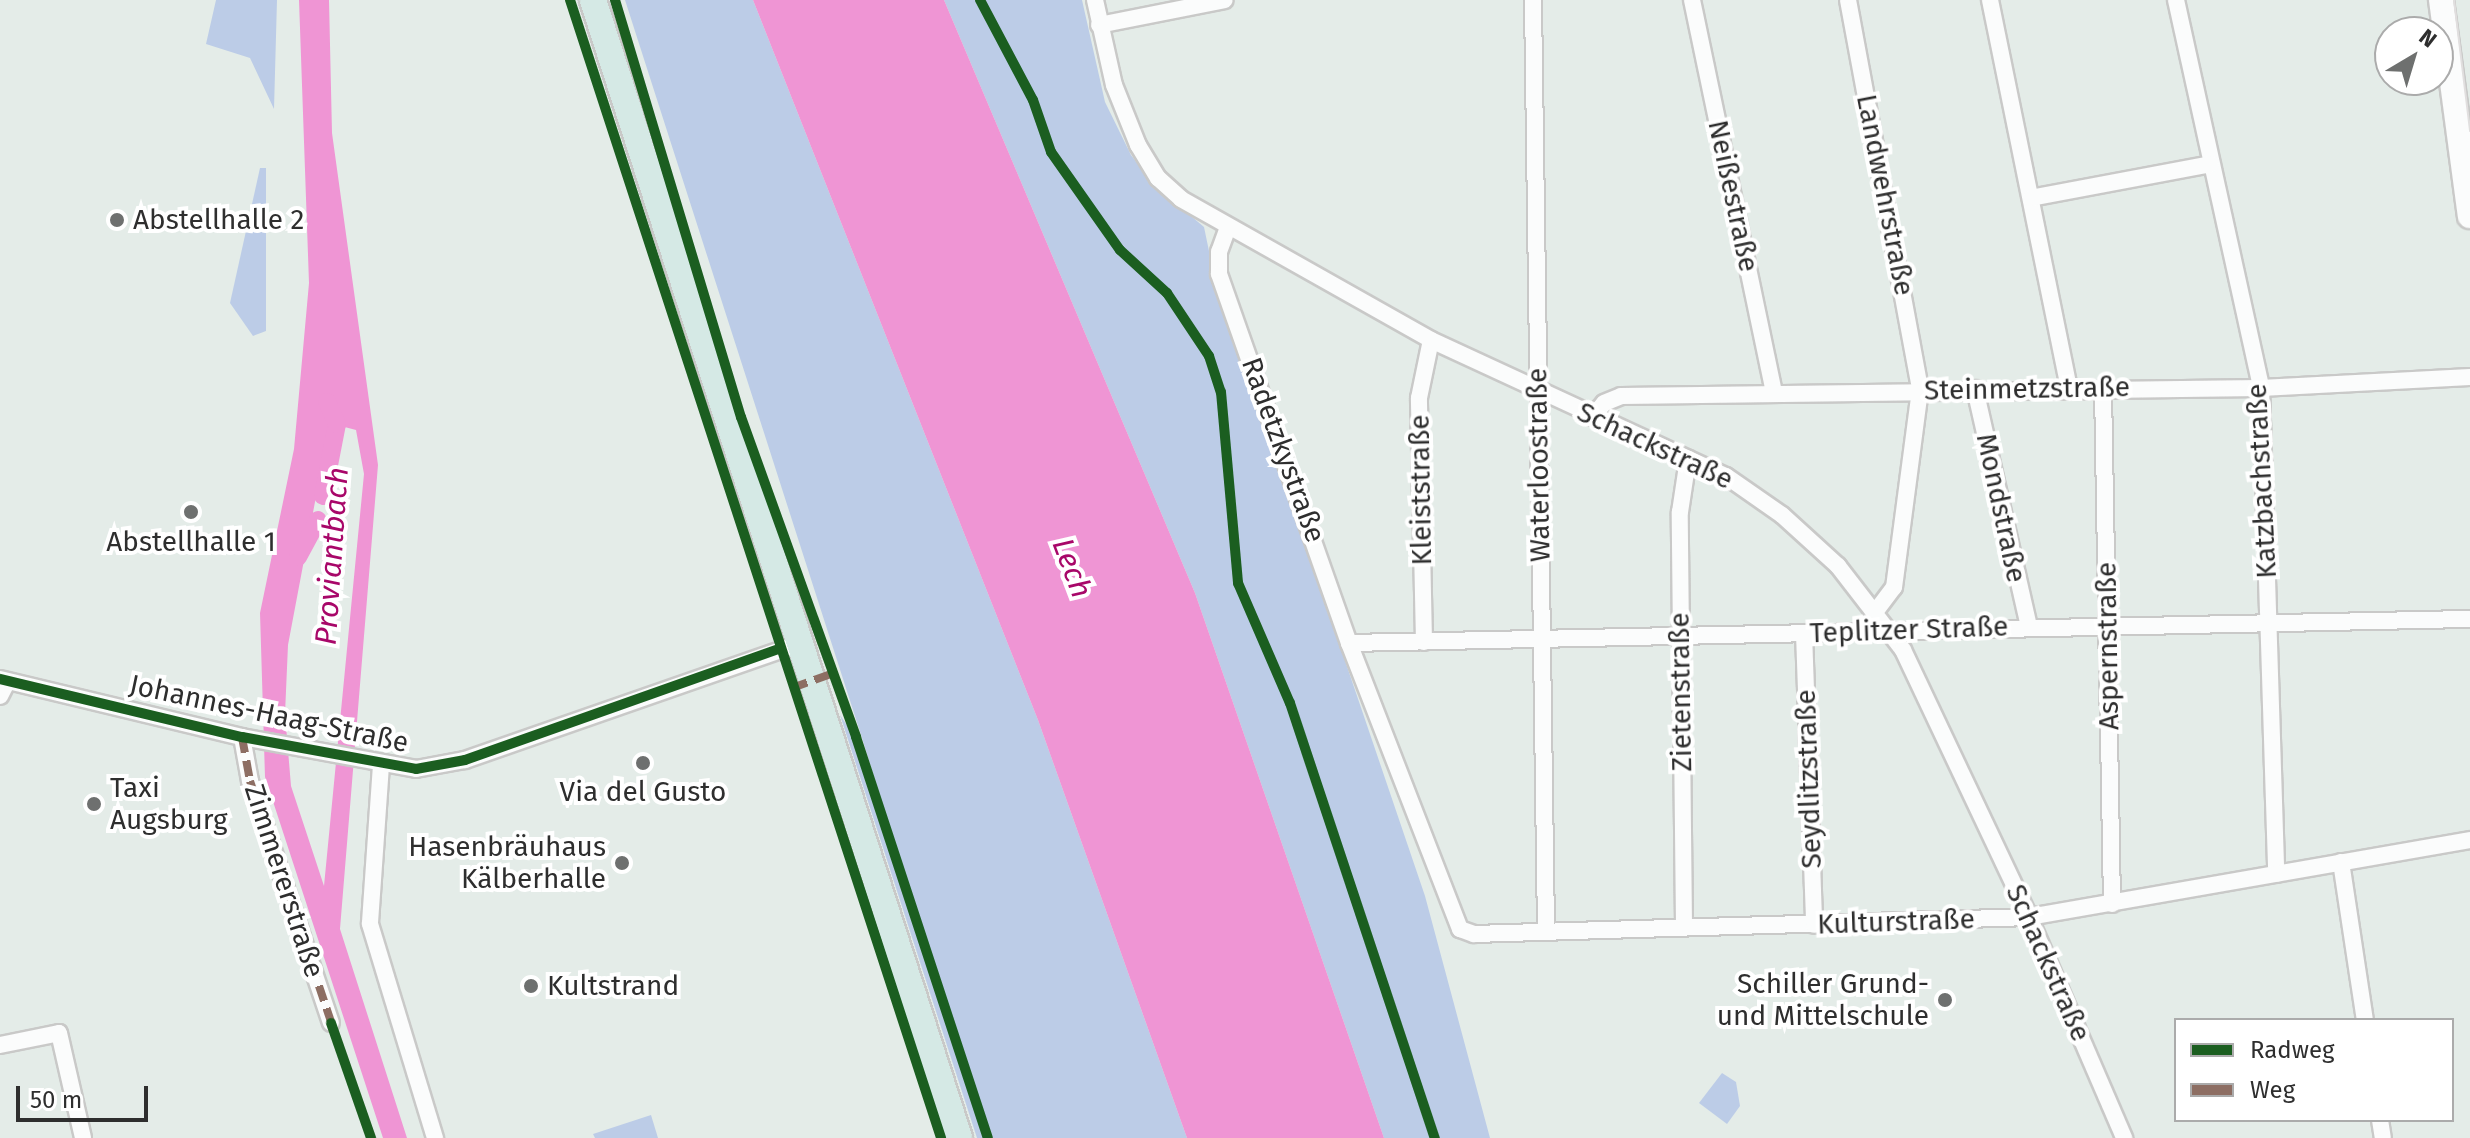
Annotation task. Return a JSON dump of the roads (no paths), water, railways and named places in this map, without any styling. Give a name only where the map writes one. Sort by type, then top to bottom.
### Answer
[{"type":"main road","points":[[593,0],[959,1138]]},
{"type":"street","points":[[1095,0],[1120,104],[1151,167],[1181,199],[1227,230]]},
{"type":"street","points":[[1099,25],[1225,0]]},
{"type":"street","name":"Waterloostraße","points":[[1533,0],[1546,930]]},
{"type":"street","name":"Neißestraße","points":[[1692,0],[1774,391]]},
{"type":"street","name":"Landwehrstraße","points":[[1848,0],[1920,390],[1894,587],[1876,611]]},
{"type":"street","points":[[1990,0],[2069,387]]},
{"type":"street","name":"Katzbachstraße","points":[[2176,0],[2261,388],[2276,874]]},
{"type":"street","points":[[2441,0],[2470,216]]},
{"type":"street","points":[[2031,198],[2211,164]]},
{"type":"street","name":"Schackstraße","points":[[1227,230],[1431,340],[1592,417],[1726,476],[1782,515],[1838,566],[1891,632],[2029,917],[2124,1138]]},
{"type":"street","name":"Radetzkystraße","points":[[1227,230],[1219,252],[1219,274],[1349,643],[1460,929]]},
{"type":"street","name":"Kleiststraße","points":[[1424,642],[1419,398],[1420,374],[1431,340]]},
{"type":"street","name":"Steinmetzstraße","points":[[1592,417],[1604,403],[1621,396],[2069,387],[2261,388],[2470,377]]},
{"type":"street","name":"Aspernstraße","points":[[2103,388],[2112,904]]},
{"type":"street","name":"Mondstraße","points":[[1975,389],[2029,626]]},
{"type":"street","name":"Zietenstraße","points":[[1684,925],[1680,512],[1688,459]]},
{"type":"street","name":"Teplitzer Straße","points":[[1349,643],[1891,632],[2029,626],[2470,619]]},
{"type":"street","name":"Seydlitzstraße","points":[[1804,633],[1814,925]]},
{"type":"street","name":"Johannes-Haag-Straße","points":[[2,686],[359,761],[427,769],[465,760],[798,644]]},
{"type":"street","name":"Zimmererstraße","points":[[249,738],[250,781],[331,1023]]},
{"type":"street","points":[[381,765],[370,924],[435,1138]]},
{"type":"street","name":"Kulturstraße","points":[[1460,929],[1474,934],[1684,925],[1814,925],[2029,917],[2470,840]]},
{"type":"street","points":[[2341,862],[2365,1018]]},
{"type":"street","points":[[0,1045],[59,1033],[83,1138]]},
{"type":"water","points":[[299,0],[329,0],[332,133],[378,465],[340,929],[407,1138],[383,1138],[265,777],[260,613],[294,449],[309,283]],"holes":[[[337,425],[356,430],[364,474],[324,886],[291,786],[285,714],[288,645],[328,433]]]},
{"type":"water","name":"Lech","points":[[753,0],[944,0],[1195,593],[1384,1138],[1187,1138],[1038,720]]},
{"type":"waterway","name":"Proviantbach","points":[[323,496],[337,424],[327,402]]},
{"type":"waterway","name":"Proviantbach","points":[[298,557],[318,520]]},
{"type":"tram line","points":[[2454,0],[2470,131]]},
{"type":"place","name":"Abstellhalle 2","points":[[117,220]]},
{"type":"place","name":"Abstellhalle 1","points":[[191,512]]},
{"type":"place","name":"Via del Gusto","points":[[643,763]]},
{"type":"place","name":"Taxi Augsburg","points":[[94,804]]},
{"type":"place","name":"Hasenbräuhaus Kälberhalle","points":[[622,863]]},
{"type":"place","name":"Kultstrand","points":[[531,986]]},
{"type":"place","name":"Schiller Grund- und Mittelschule","points":[[1945,1000]]}]
